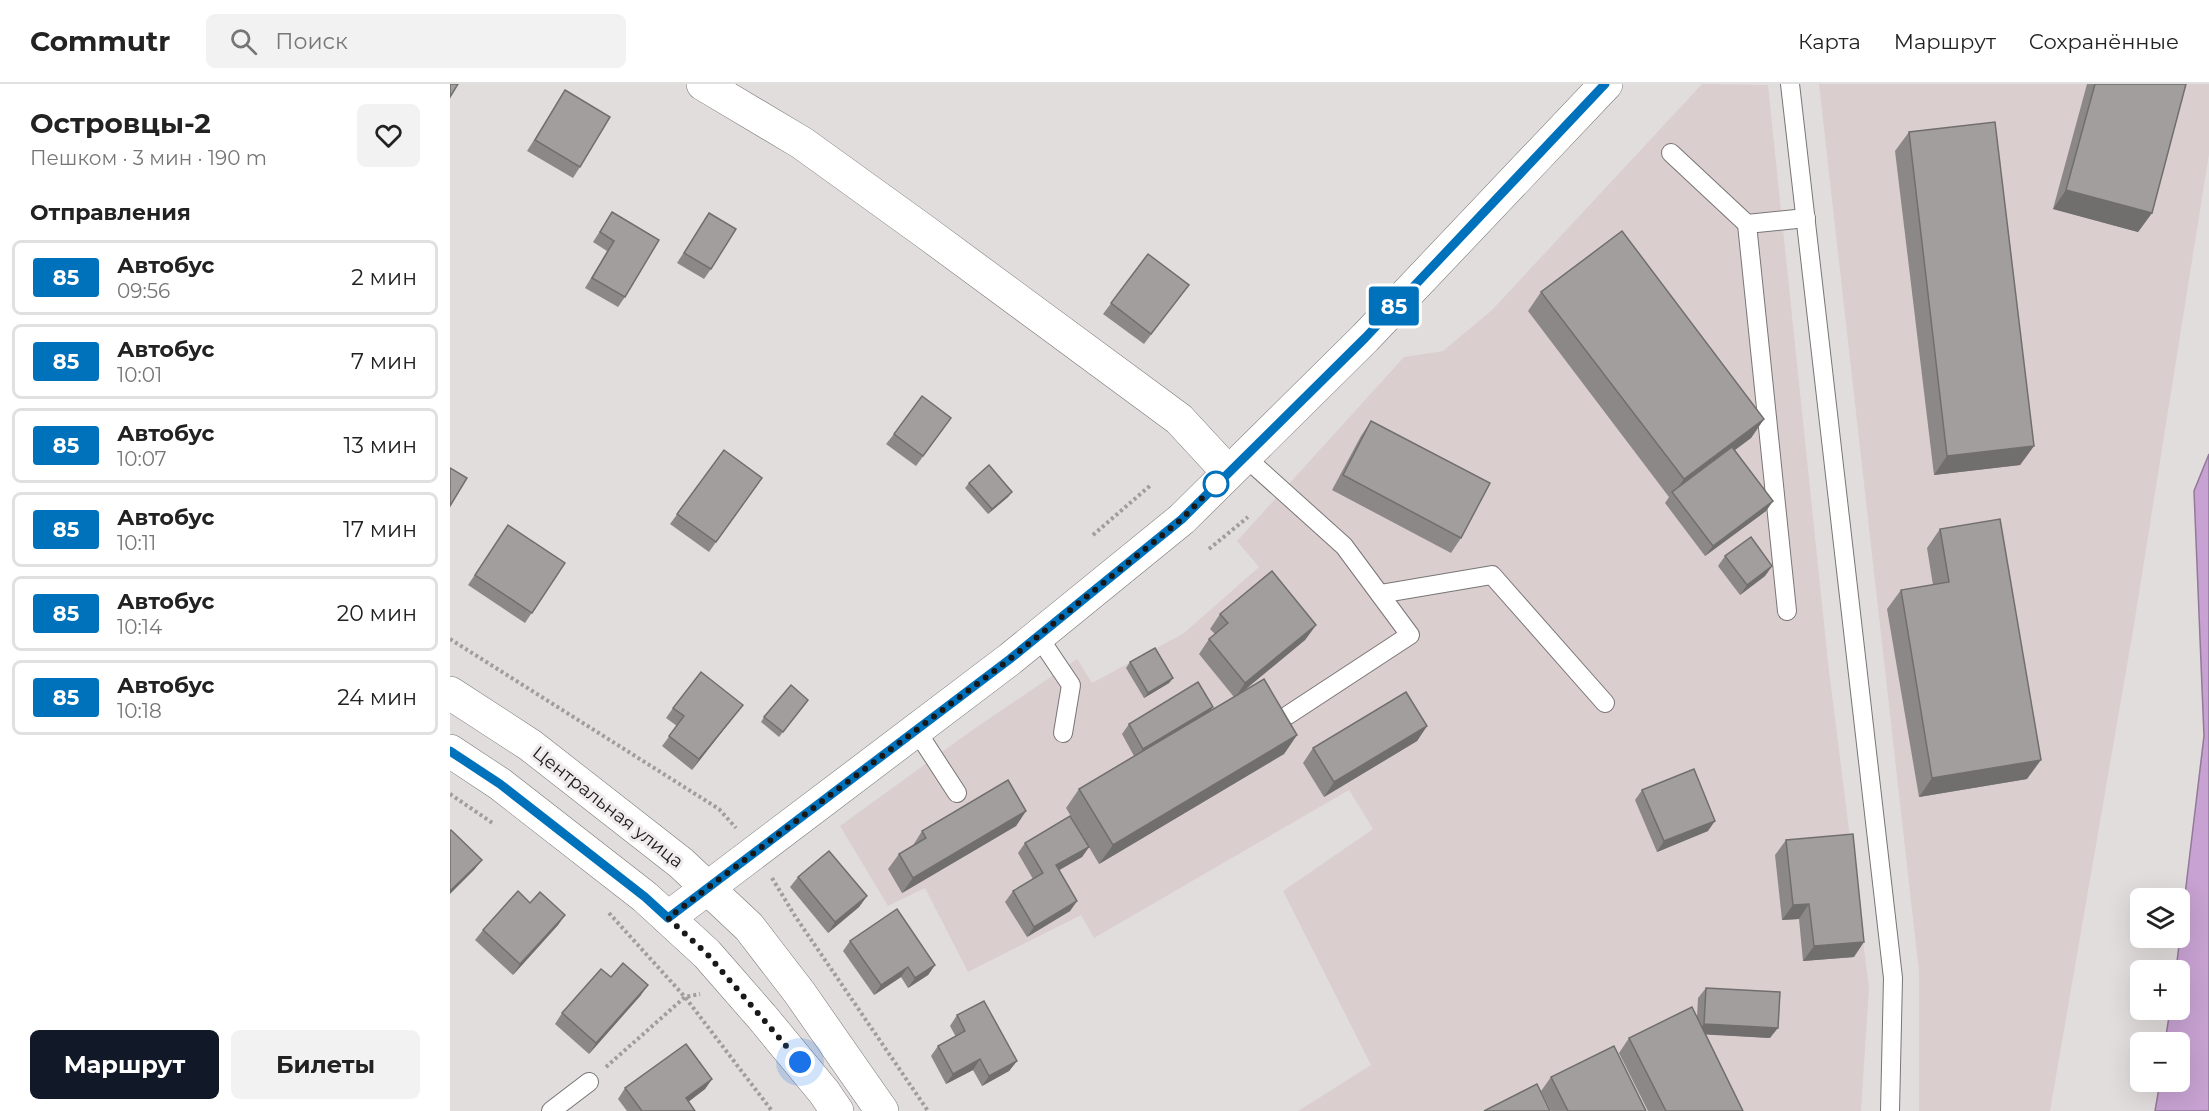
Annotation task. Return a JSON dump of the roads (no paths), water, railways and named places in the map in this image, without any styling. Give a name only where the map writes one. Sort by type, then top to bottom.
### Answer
[{"type":"main road","points":[[703,84],[802,143],[1179,419],[1236,464]]},
{"type":"main road","points":[[668,918],[1010,659],[1182,519],[1365,338],[1606,84]]},
{"type":"main road","name":"Центральная улица","points":[[450,693],[530,745],[681,863],[749,927],[813,1012],[882,1111]]},
{"type":"main road","points":[[450,751],[500,784],[645,897],[707,954],[824,1092],[837,1111]]},
{"type":"lane","points":[[1790,84],[1893,978],[1890,1111]]},
{"type":"lane","points":[[1671,153],[1747,224],[1787,611]]},
{"type":"lane","points":[[1747,224],[1806,218]]},
{"type":"lane","points":[[1236,464],[1344,546],[1410,635],[1288,715]]},
{"type":"lane","points":[[1380,594],[1492,575],[1605,703]]},
{"type":"lane","points":[[1038,636],[1071,685],[1063,733]]},
{"type":"lane","points":[[916,730],[957,793]]},
{"type":"lane","points":[[551,1111],[589,1082]]}]
